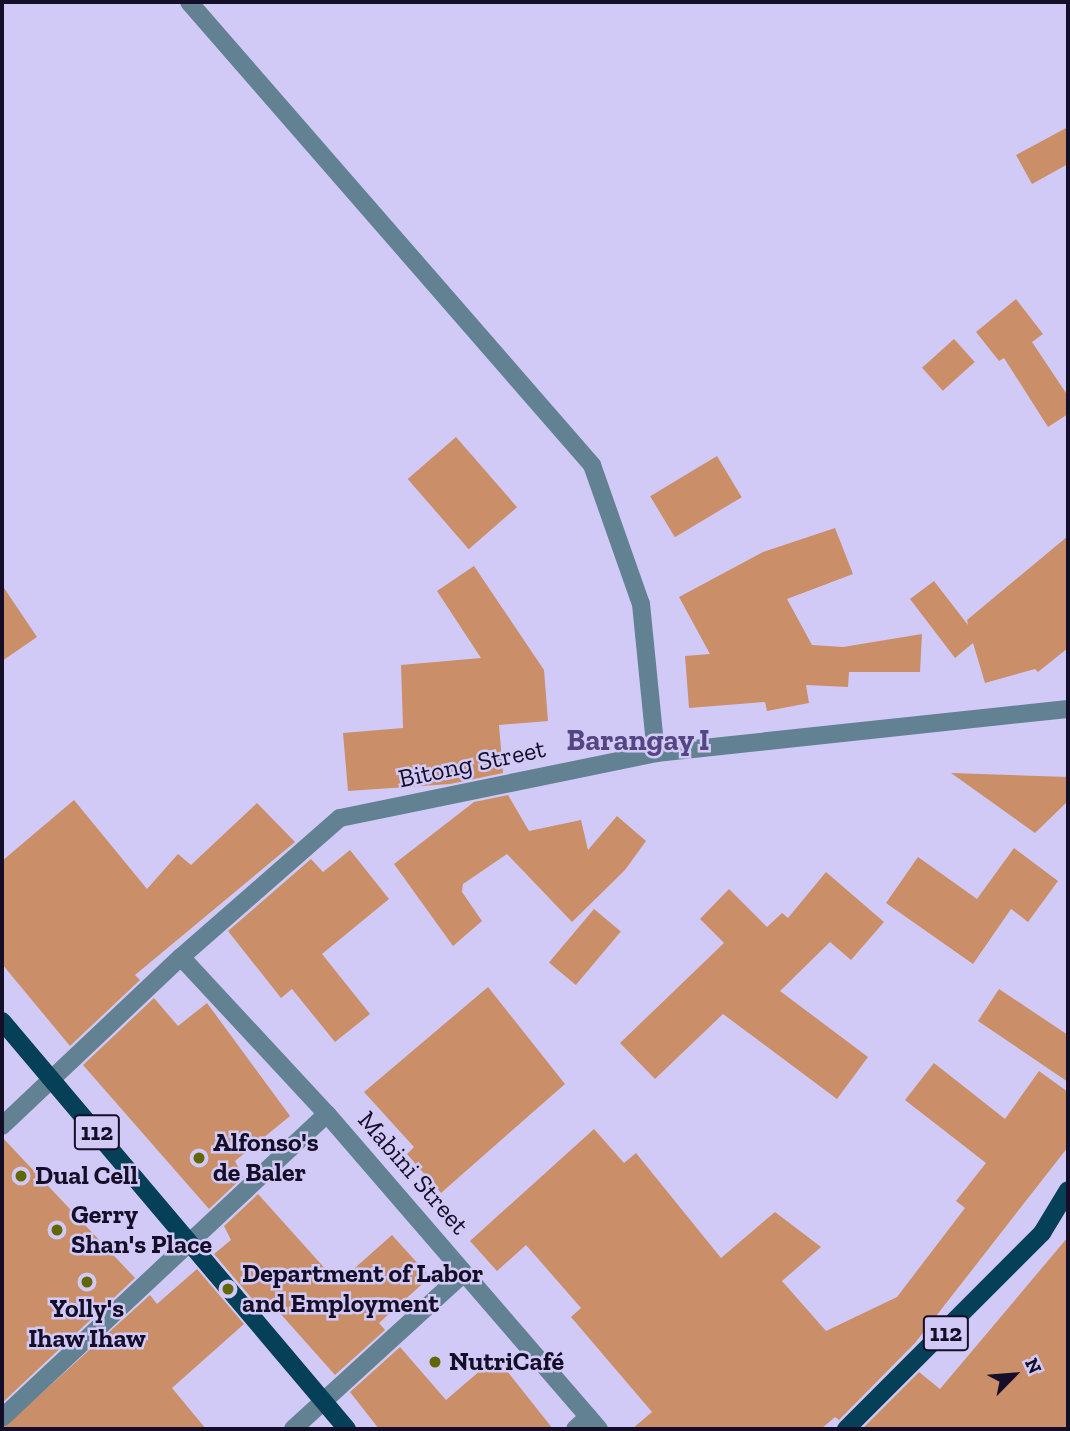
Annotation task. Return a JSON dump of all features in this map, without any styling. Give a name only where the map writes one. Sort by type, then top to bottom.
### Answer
[{"type":"main road","name":"112","points":[[2,1021],[348,1429]]},
{"type":"main road","name":"112","points":[[846,1429],[1042,1233],[1068,1190]]},
{"type":"street","points":[[190,2],[592,466],[641,604],[656,753]]},
{"type":"street","name":"Bitong Street","points":[[2,1126],[181,957],[340,818],[656,753],[1068,709]]},
{"type":"street","name":"Mabini Street","points":[[181,957],[327,1114],[464,1273],[587,1425]]},
{"type":"street","points":[[2,1418],[192,1244],[327,1114]]},
{"type":"street","points":[[293,1429],[464,1273]]},
{"type":"building","points":[[1068,127],[1068,164],[1032,184],[1016,155]]},
{"type":"building","points":[[1016,299],[1043,334],[1032,342],[1068,396],[1068,414],[1048,427],[1004,358],[999,361],[976,332]]},
{"type":"building","points":[[954,339],[975,362],[943,391],[922,368]]},
{"type":"building","points":[[456,437],[517,507],[469,549],[408,479]]},
{"type":"building","points":[[717,456],[742,497],[675,537],[650,496]]},
{"type":"building","points":[[835,528],[853,574],[787,599],[812,645],[843,647],[922,634],[920,672],[849,672],[848,687],[806,685],[809,703],[767,711],[765,702],[689,708],[685,656],[710,654],[679,597],[763,552]]},
{"type":"building","points":[[1068,536],[1068,648],[1038,672],[1035,669],[985,683],[973,643],[955,658],[910,599],[934,581],[968,625],[967,620]]},
{"type":"building","points":[[474,566],[544,670],[548,721],[499,725],[503,773],[450,784],[348,791],[343,733],[403,728],[401,665],[481,658],[437,591]]},
{"type":"building","points":[[2,585],[37,637],[2,661]]},
{"type":"building","points":[[951,773],[1068,777],[1068,801],[1035,833]]},
{"type":"building","points":[[508,795],[529,831],[581,820],[588,850],[617,816],[646,841],[625,870],[572,922],[507,854],[463,884],[462,892],[482,921],[453,946],[394,864],[474,802]]},
{"type":"building","points":[[74,800],[147,889],[178,854],[191,865],[257,803],[295,842],[135,975],[140,980],[70,1046],[2,964],[2,861]]},
{"type":"building","points":[[1014,848],[1058,881],[1028,922],[1011,909],[973,964],[886,903],[918,857],[977,899]]},
{"type":"building","points":[[350,850],[389,899],[322,954],[370,1014],[335,1042],[292,989],[281,998],[228,931],[311,859],[323,872]]},
{"type":"building","points":[[826,872],[884,922],[851,960],[830,942],[780,991],[868,1057],[837,1099],[723,1014],[655,1079],[620,1043],[724,943],[700,919],[729,889],[767,927],[782,913],[788,918]]},
{"type":"building","points":[[594,909],[621,931],[576,985],[549,963]]},
{"type":"building","points":[[488,987],[565,1084],[441,1193],[407,1154],[414,1147],[364,1092]]},
{"type":"building","points":[[999,989],[1068,1035],[1068,1082],[978,1021]]},
{"type":"building","points":[[154,998],[178,1026],[207,1003],[290,1116],[235,1161],[243,1177],[209,1209],[83,1065]]},
{"type":"building","points":[[934,1063],[1005,1119],[1039,1071],[1068,1092],[1068,1147],[915,1343],[839,1420],[835,1417],[821,1429],[632,1429],[652,1412],[571,1317],[581,1308],[526,1245],[497,1271],[470,1241],[594,1129],[624,1163],[636,1153],[721,1258],[775,1212],[821,1247],[782,1281],[826,1331],[897,1297],[965,1208],[956,1201],[986,1163],[905,1100]]},
{"type":"building","points":[[2,1137],[135,1278],[2,1403]]},
{"type":"building","points":[[258,1194],[338,1283],[392,1235],[430,1277],[379,1323],[385,1330],[335,1375],[270,1302],[261,1309],[214,1254],[231,1240],[224,1226]]},
{"type":"building","points":[[1068,1237],[1068,1429],[862,1429],[919,1372],[940,1389]]},
{"type":"building","points":[[197,1269],[244,1324],[172,1388],[206,1429],[2,1429],[150,1295],[157,1304]]},
{"type":"building","points":[[400,1347],[446,1400],[496,1357],[553,1429],[379,1429],[350,1392]]},
{"type":"place","name":"Alfonso's de Baler","points":[[199,1158]]},
{"type":"place","name":"Dual Cell","points":[[21,1176]]},
{"type":"place","name":"Gerry Shan's Place","points":[[57,1230]]},
{"type":"place","name":"Yolly's Ihaw Ihaw","points":[[87,1282]]},
{"type":"place","name":"Department of Labor and Employment","points":[[228,1289]]},
{"type":"place","name":"NutriCafé","points":[[435,1362]]},
{"type":"district","name":"Barangay I","points":[[638,740]]}]
